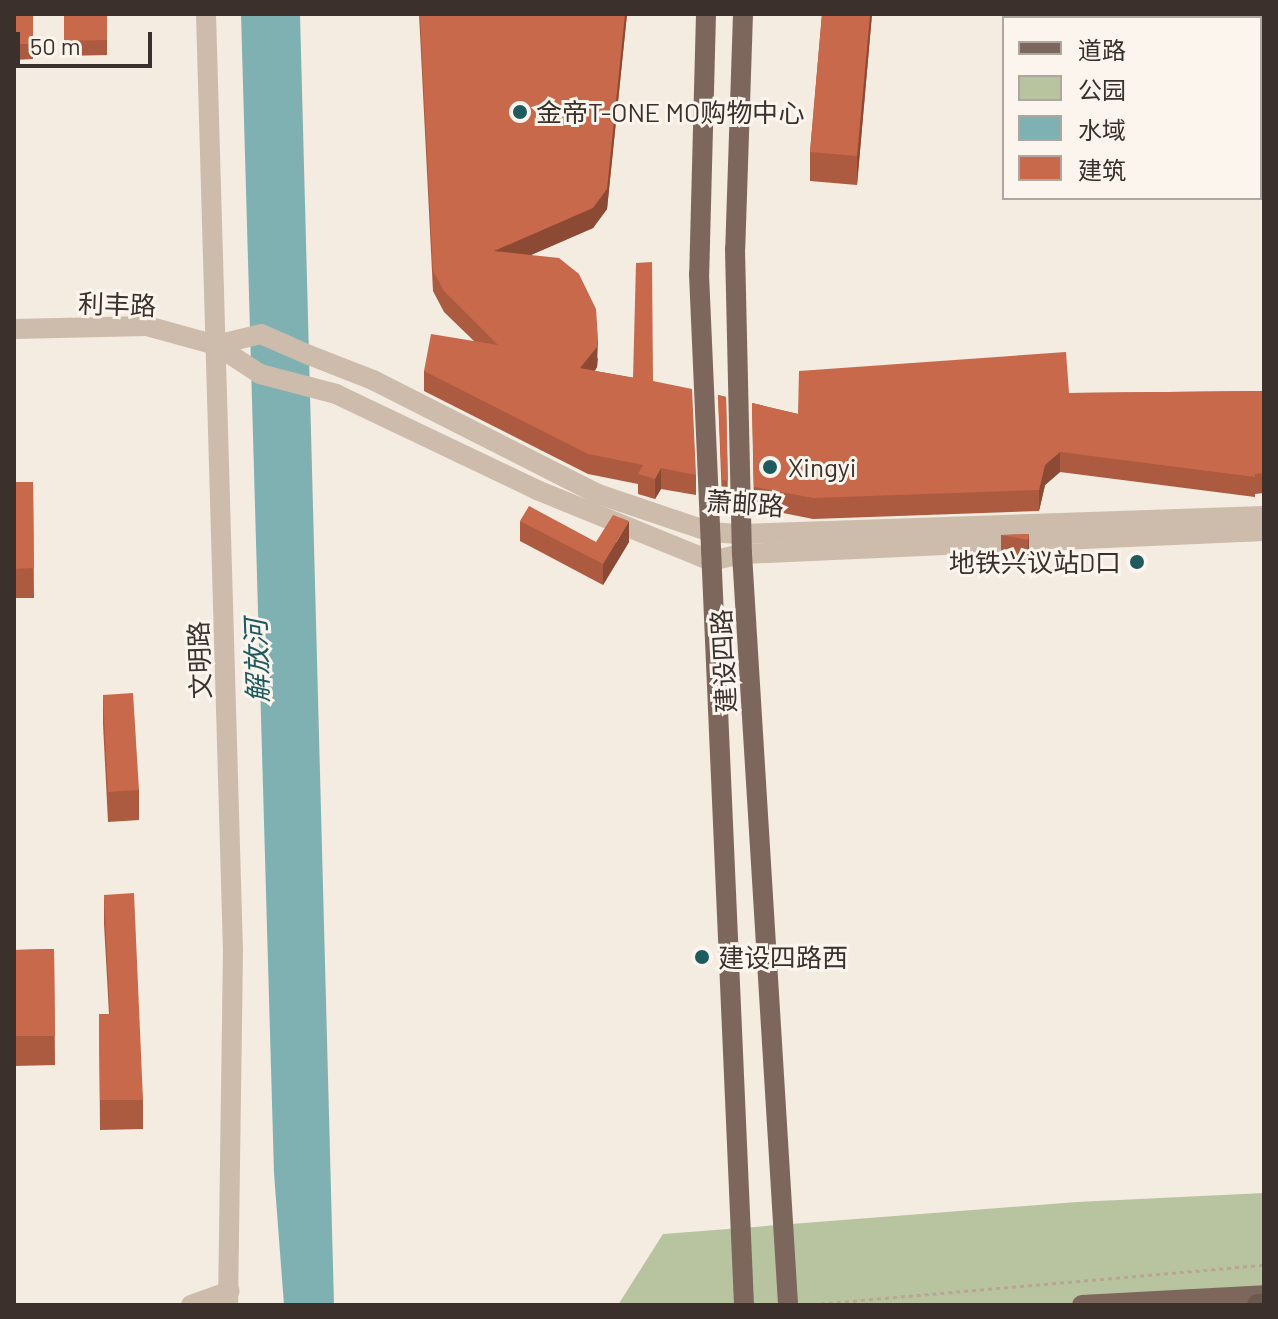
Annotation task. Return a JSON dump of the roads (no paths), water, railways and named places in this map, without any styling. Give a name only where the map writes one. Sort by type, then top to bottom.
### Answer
[{"type":"main road","name":"建设四路","points":[[706,14],[699,274],[744,1305]]},
{"type":"main road","name":"建设四路","points":[[743,14],[735,249],[742,544],[788,1305]]},
{"type":"main road","points":[[1082,1305],[1264,1295]]},
{"type":"street","name":"文明路","points":[[206,14],[233,949],[229,1298]]},
{"type":"street","name":"利丰路","points":[[14,329],[147,326],[216,345]]},
{"type":"street","name":"萧邮路","points":[[216,345],[261,334],[373,380],[598,494],[742,544],[1264,516]]},
{"type":"street","points":[[216,345],[260,374],[336,394],[537,490],[711,561],[742,544],[1264,531]]},
{"type":"street","points":[[191,1305],[229,1298]]},
{"type":"water","points":[[241,14],[300,14],[334,1305],[284,1305],[274,1173]]},
{"type":"place","name":"金帝T-ONE MO购物中心","points":[[520,112]]},
{"type":"place","name":"Xingyi","points":[[770,467]]},
{"type":"place","name":"地铁兴议站D口","points":[[1137,562]]},
{"type":"place","name":"建设四路西","points":[[702,957]]},
{"type":"water label","name":"解放河","points":[[256,661]]}]
